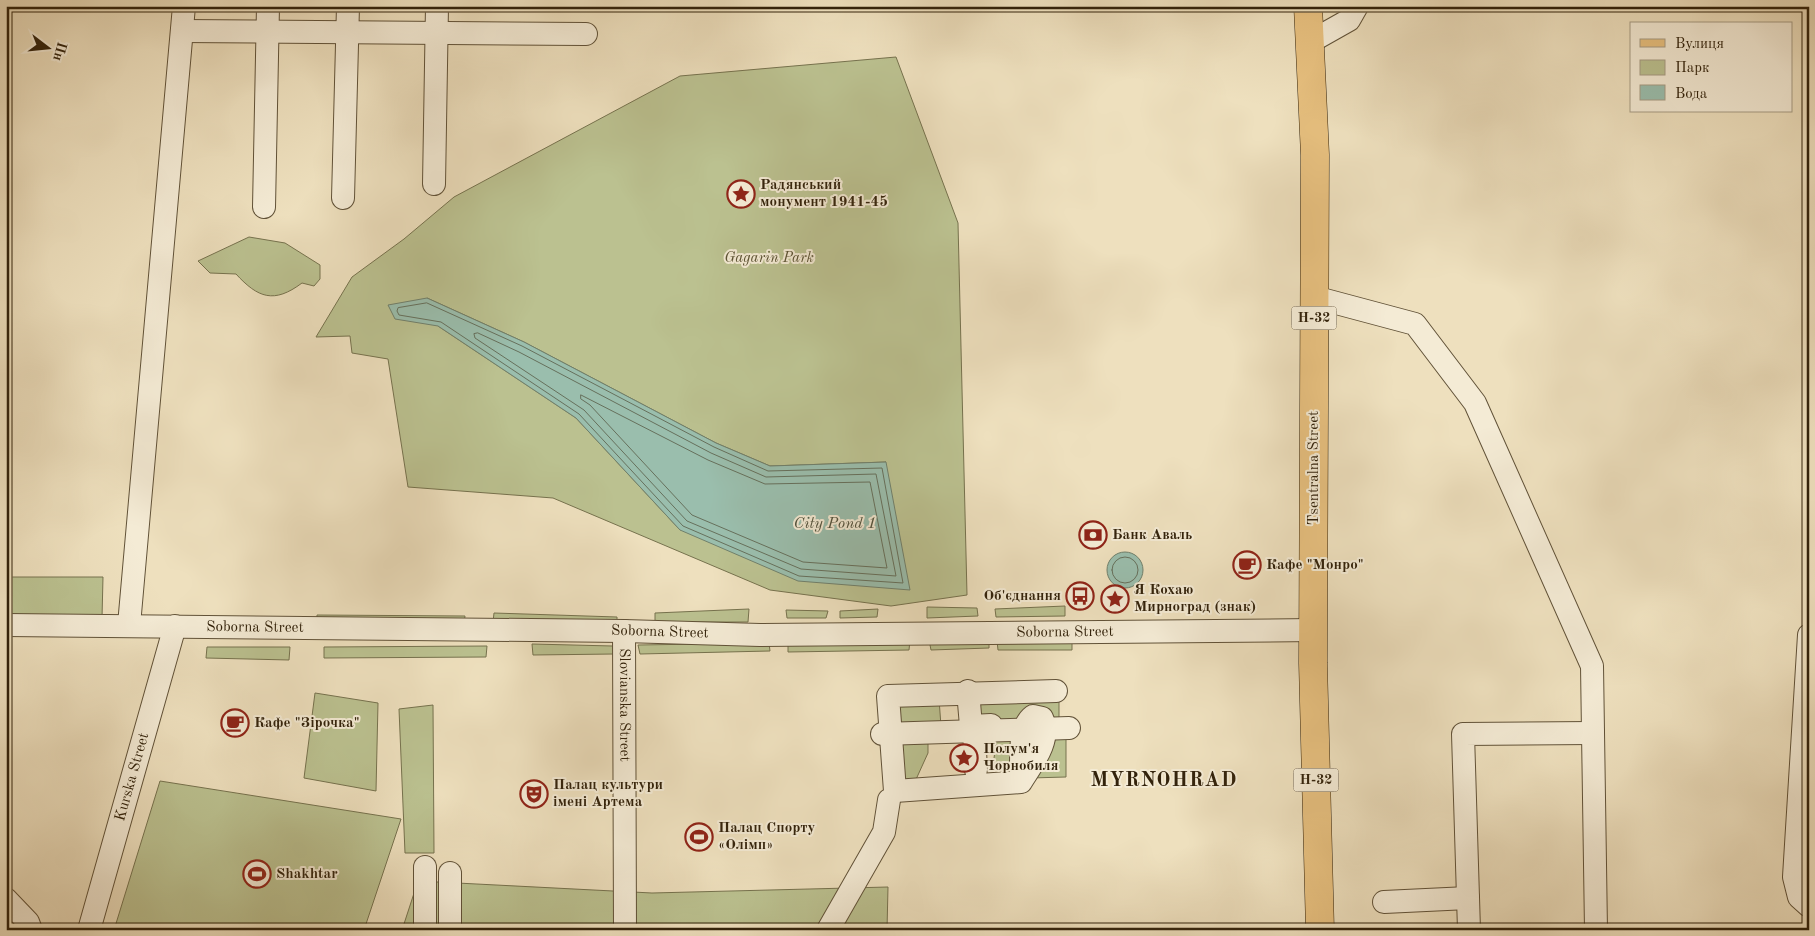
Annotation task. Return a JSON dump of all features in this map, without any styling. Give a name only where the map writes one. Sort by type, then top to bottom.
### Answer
[{"type":"main road","name":"Tsentralna Street","points":[[1308,6],[1315,155],[1314,630],[1320,930]]},
{"type":"street","points":[[129,625],[184,6]]},
{"type":"street","points":[[264,207],[268,6]]},
{"type":"street","points":[[343,198],[348,6]]},
{"type":"street","points":[[434,184],[437,6]]},
{"type":"street","points":[[1310,42],[1349,20],[1357,6]]},
{"type":"street","points":[[182,31],[586,34]]},
{"type":"street","points":[[1314,297],[1415,324],[1475,403],[1592,666],[1596,930]]},
{"type":"street","name":"Soborna Street","points":[[6,625],[624,631],[760,635],[1314,630]]},
{"type":"street","name":"Kurska Street","points":[[89,930],[175,626]]},
{"type":"street","name":"Slovianska Street","points":[[624,631],[625,930]]},
{"type":"street","points":[[1809,636],[1794,877],[1799,897],[1809,906]]},
{"type":"street","points":[[945,680],[947,732]]},
{"type":"street","points":[[1013,730],[1033,716],[1042,718],[1045,724],[1043,746],[1021,776],[977,778],[895,791],[888,696],[1056,691]]},
{"type":"street","points":[[968,692],[972,726],[997,724],[1013,730]]},
{"type":"street","points":[[882,734],[1069,728]]},
{"type":"street","points":[[974,731],[977,778]]},
{"type":"street","points":[[1469,930],[1463,734],[1593,733]]},
{"type":"street","points":[[828,930],[884,832],[888,800]]},
{"type":"street","points":[[425,867],[425,930]]},
{"type":"street","points":[[450,873],[450,930]]},
{"type":"street","points":[[1384,902],[1468,898]]},
{"type":"street","points":[[6,899],[28,922],[31,930]]},
{"type":"green space","name":"Gagarin Park","points":[[896,57],[958,223],[967,595],[891,606],[770,590],[553,498],[408,487],[388,359],[352,353],[350,336],[316,337],[352,277],[404,239],[454,197],[680,76]],"holes":[[[427,298],[524,342],[716,443],[770,466],[886,462],[680,530],[576,418],[438,326]]]},
{"type":"green space","points":[[249,237],[285,243],[320,265],[320,279],[314,286],[302,283],[283,294],[267,295],[259,293],[236,274],[210,273],[198,261]]},
{"type":"green space","points":[[6,577],[103,577],[102,618],[6,616]]},
{"type":"green space","points":[[1065,606],[1065,616],[996,617],[995,609]]},
{"type":"green space","points":[[927,607],[977,608],[978,616],[927,618]]},
{"type":"green space","points":[[749,609],[748,622],[655,622],[655,613]]},
{"type":"green space","points":[[878,609],[877,617],[840,618],[840,611]]},
{"type":"green space","points":[[786,610],[828,611],[826,618],[787,618]]},
{"type":"green space","points":[[494,613],[617,617],[617,622],[493,622]]},
{"type":"green space","points":[[317,615],[465,616],[464,625],[317,625]]},
{"type":"green space","points":[[1072,639],[1072,650],[998,650],[997,641]]},
{"type":"green space","points":[[910,640],[909,650],[788,652],[788,642]]},
{"type":"green space","points":[[929,640],[989,641],[989,648],[931,650]]},
{"type":"green space","points":[[769,643],[770,651],[640,654],[638,645]]},
{"type":"green space","points":[[532,644],[613,646],[614,654],[533,655]]},
{"type":"green space","points":[[487,646],[486,657],[324,658],[324,647]]},
{"type":"green space","points":[[207,647],[290,647],[289,660],[206,658]]},
{"type":"green space","points":[[315,693],[378,703],[376,791],[304,778]]},
{"type":"green space","points":[[1059,696],[1059,718],[976,722],[978,697]]},
{"type":"green space","points":[[939,699],[941,726],[900,727],[897,702]]},
{"type":"green space","points":[[433,705],[434,853],[405,853],[399,709]]},
{"type":"green space","points":[[997,735],[1017,735],[1016,767],[993,766]]},
{"type":"green space","points":[[897,736],[928,738],[928,753],[913,786],[900,782]]},
{"type":"green space","points":[[1050,738],[1066,739],[1066,777],[1030,778]]},
{"type":"green space","name":"Shakhtar","points":[[160,781],[401,819],[364,930],[114,930]]},
{"type":"green space","points":[[418,881],[652,893],[888,887],[887,930],[402,930]]},
{"type":"water","name":"City Pond 1","points":[[427,298],[524,342],[716,443],[770,466],[886,462],[910,590],[798,581],[680,530],[576,418],[438,326],[395,319],[388,305]]},
{"type":"water","points":[[1125,552],[1138,557],[1143,570],[1138,583],[1125,588],[1112,583],[1107,570],[1112,557]]},
{"type":"place","name":"Радянський монумент 1941-45","points":[[741,194]]},
{"type":"place","name":"Банк Аваль","points":[[1093,535]]},
{"type":"place","name":"Кафе \"Монро\"","points":[[1247,565]]},
{"type":"place","name":"Об'єднання","points":[[1080,596]]},
{"type":"place","name":"Я Кохаю Мирноград (знак)","points":[[1115,599]]},
{"type":"place","name":"Кафе \"Зірочка\"","points":[[235,723]]},
{"type":"place","name":"Полум'я Чорнобиля","points":[[964,758]]},
{"type":"place","name":"Палац культури імені Артема","points":[[534,794]]},
{"type":"place","name":"Палац Спорту «Олімп»","points":[[699,837]]},
{"type":"place","name":"Shakhtar","points":[[257,874]]},
{"type":"district","name":"MYRNOHRAD","points":[[1164,781]]}]
